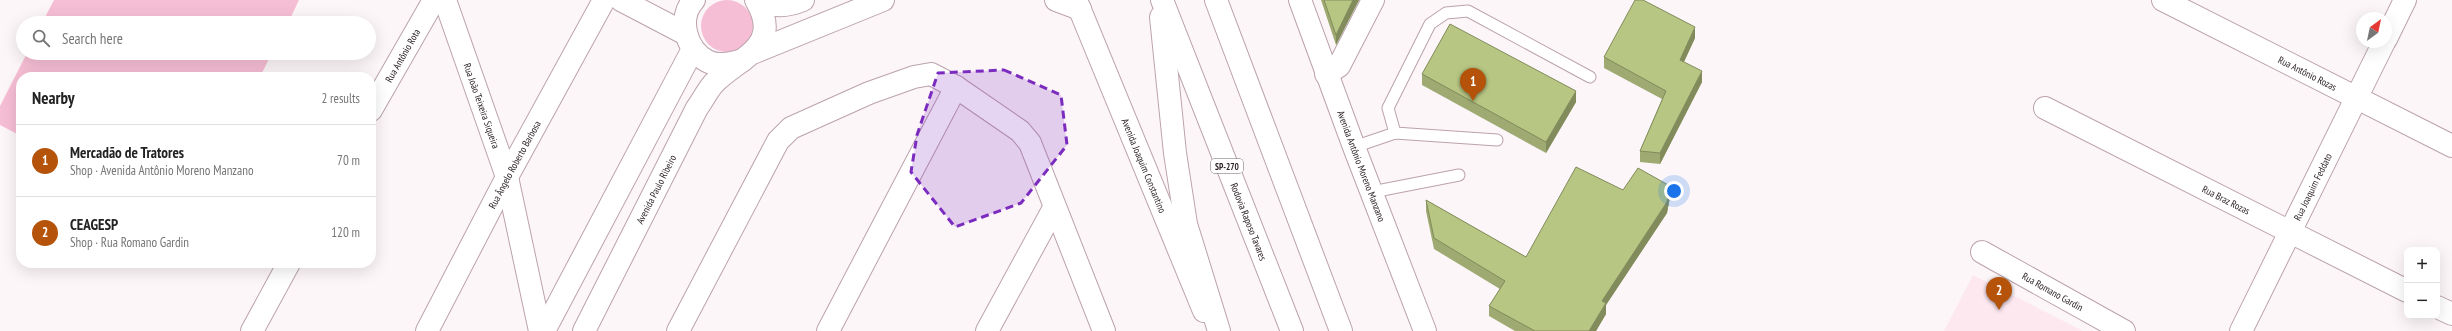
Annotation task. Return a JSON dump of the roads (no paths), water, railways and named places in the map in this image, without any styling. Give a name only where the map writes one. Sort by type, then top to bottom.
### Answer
[{"type":"main road","name":"Rua Antônio Rota","points":[[376,101],[434,0]]},
{"type":"main road","name":"Rua João Teixeira Siqueira","points":[[445,0],[507,177],[540,331]]},
{"type":"main road","name":"Rua Ângelo Roberto Barbosa","points":[[427,331],[507,177],[604,0]]},
{"type":"main road","points":[[621,0],[689,42],[707,61],[725,65],[749,56],[762,40],[765,26],[763,12],[757,0]]},
{"type":"main road","points":[[544,331],[689,42],[686,18],[694,0]]},
{"type":"main road","points":[[757,0],[772,6],[803,0]]},
{"type":"main road","name":"Avenida Paulo Ribeiro","points":[[584,331],[697,108],[714,83],[749,56],[884,0]]},
{"type":"main road","points":[[1056,0],[1078,5]]},
{"type":"main road","points":[[1161,0],[1175,152],[1186,224],[1220,331]]},
{"type":"main road","name":"Rodovia Raposo Tavares","points":[[1161,0],[1292,331]]},
{"type":"main road","points":[[1216,0],[1341,331]]},
{"type":"main road","points":[[1227,0],[1282,174]]},
{"type":"main road","name":"Avenida Antônio Moreno Manzano","points":[[1300,0],[1326,74],[1425,331]]},
{"type":"main road","points":[[1326,74],[1339,66],[1373,0]]},
{"type":"main road","name":"Rua Antônio Rozas","points":[[2163,0],[2452,146]]},
{"type":"main road","points":[[2392,27],[2405,0]]},
{"type":"main road","name":"Avenida Joaquim Constantino","points":[[1078,5],[1212,331]]},
{"type":"main road","name":"Rua Joaquim Feddato","points":[[2241,331],[2381,48]]},
{"type":"main road","points":[[678,331],[785,132],[869,94],[923,74],[931,74],[956,87],[1024,134],[1032,148],[1054,208],[1104,331]]},
{"type":"main road","points":[[828,331],[956,87]]},
{"type":"main road","name":"Rua Braz Rozas","points":[[2045,108],[2404,290]]},
{"type":"main road","points":[[987,331],[1054,208]]},
{"type":"main road","name":"Rua Romano Gardin","points":[[1982,252],[2124,331]]},
{"type":"main road","points":[[252,331],[286,268]]},
{"type":"main road","points":[[2440,308],[2452,314]]},
{"type":"lane","points":[[1395,133],[1388,108],[1430,24],[1446,13],[1468,11],[1590,77]]},
{"type":"lane","points":[[1354,147],[1395,133],[1497,140]]},
{"type":"lane","points":[[1372,192],[1459,175]]},
{"type":"place","name":"Mercadão de Tratores","points":[[1473,101]]},
{"type":"place","name":"CEAGESP","points":[[1999,310]]}]
